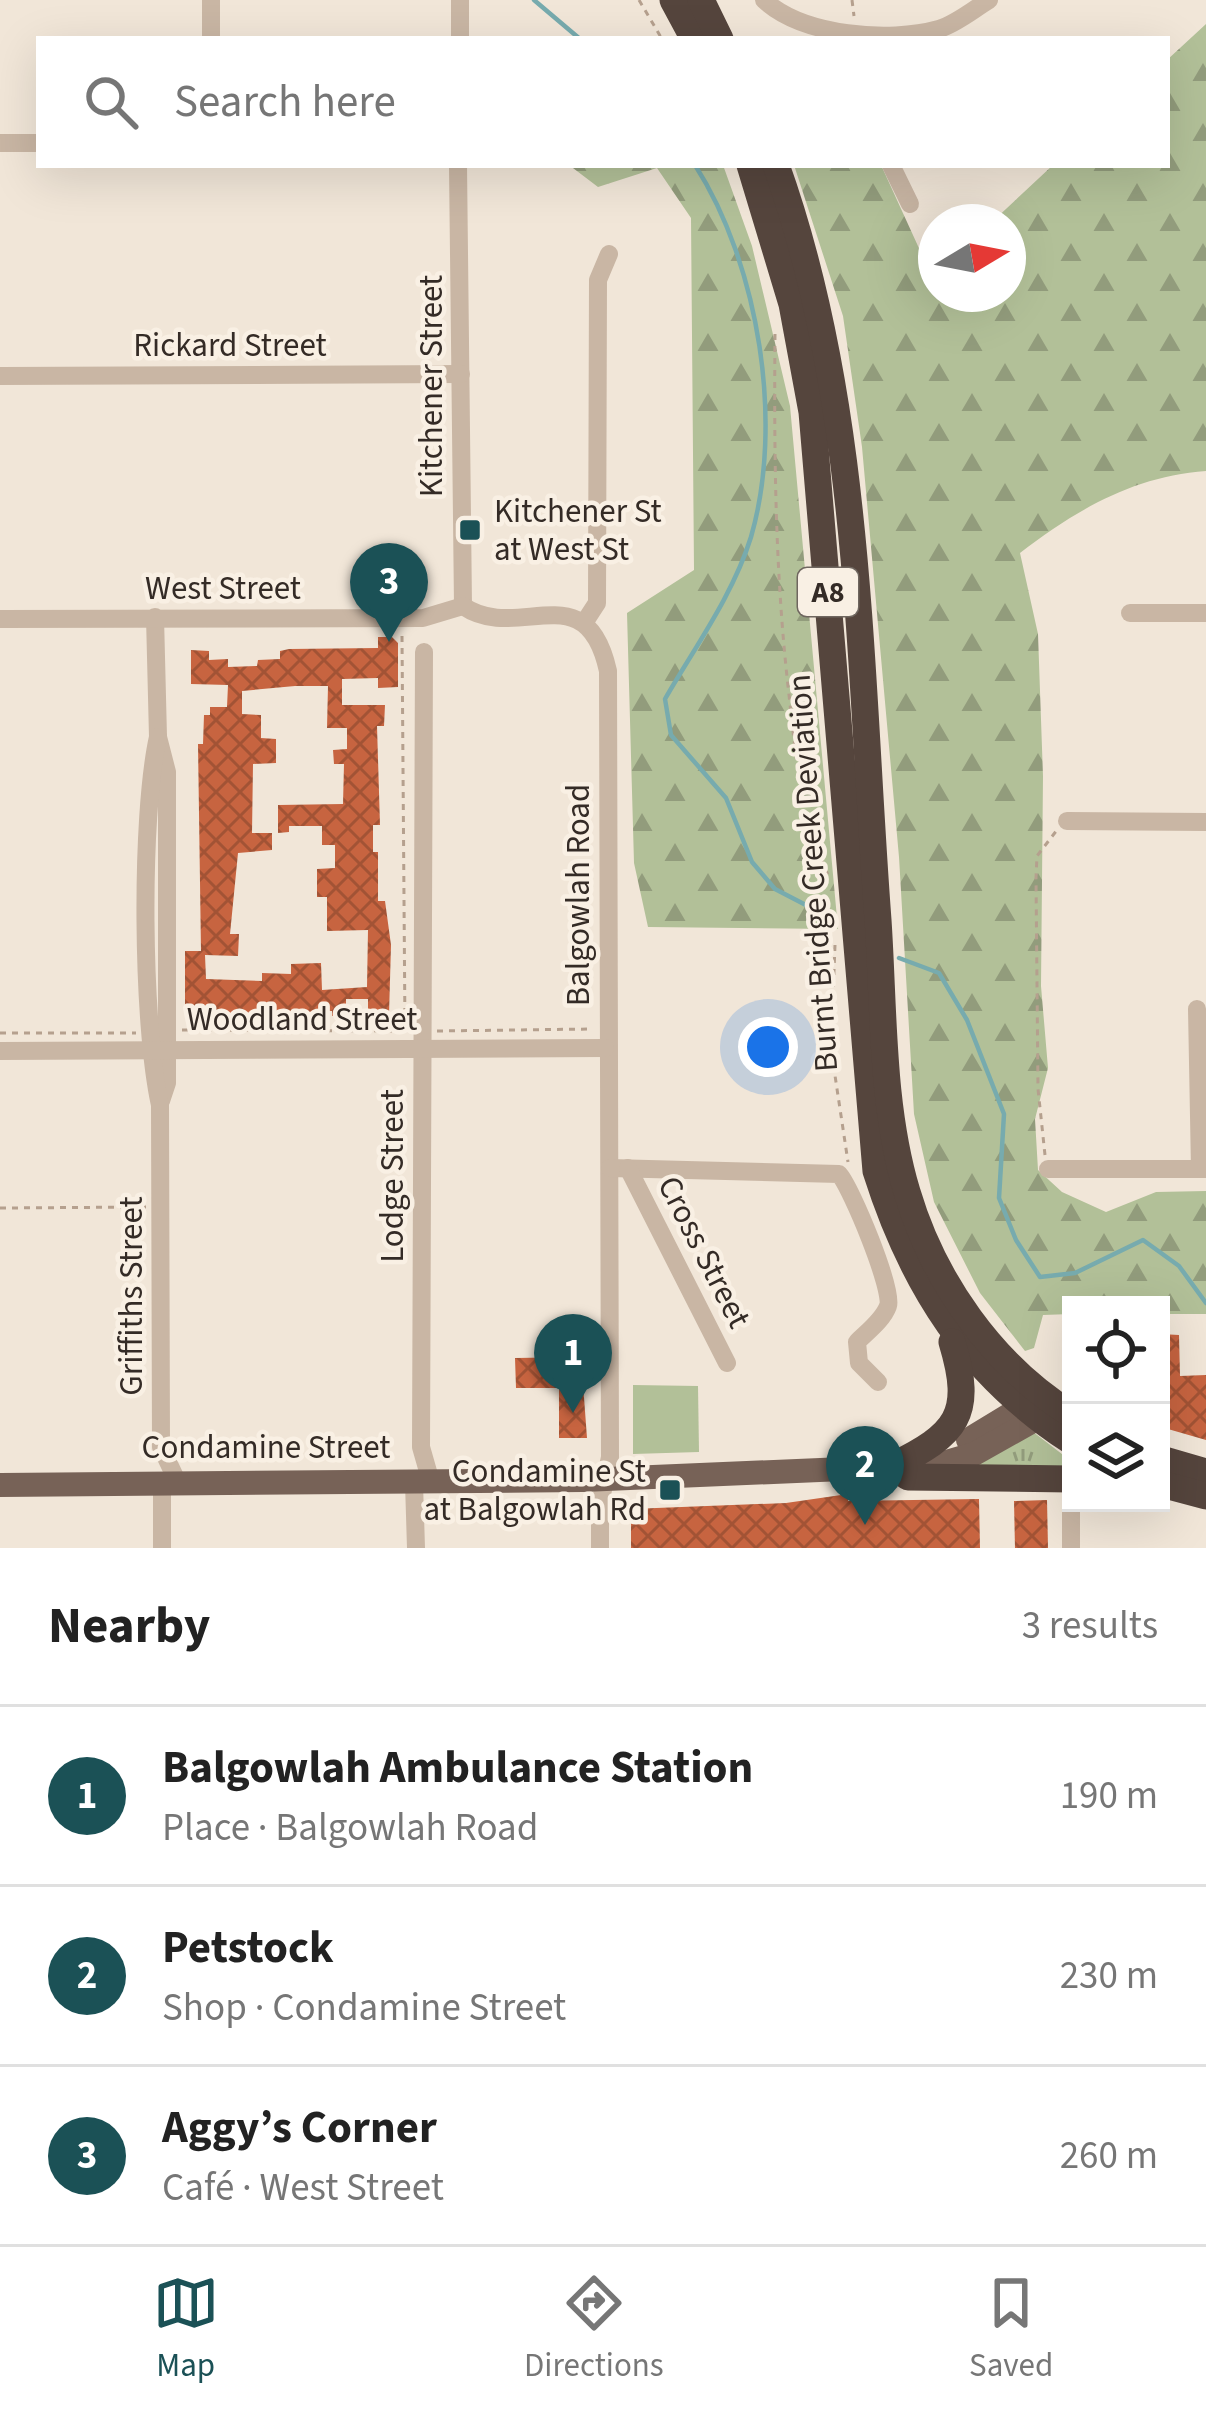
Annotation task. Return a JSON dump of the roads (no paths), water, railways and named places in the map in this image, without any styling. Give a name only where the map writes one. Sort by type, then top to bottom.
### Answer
[{"type":"highway","points":[[674,0],[692,36]]},
{"type":"highway","points":[[701,0],[719,36]]},
{"type":"highway","name":"Burnt Bridge Creek Deviation","points":[[751,168],[792,304],[812,412],[877,1171],[905,1253],[949,1330],[1062,1432]]},
{"type":"highway","name":"Burnt Bridge Creek Deviation","points":[[777,168],[818,304],[840,446],[898,1154],[907,1192],[949,1287],[1035,1407]]},
{"type":"highway","points":[[949,1330],[964,1390],[960,1414],[934,1445],[892,1466],[908,1477],[1062,1479]]},
{"type":"highway","name":"A8","points":[[1035,1407],[1062,1412]]},
{"type":"highway","points":[[1170,1462],[1206,1472]]},
{"type":"highway","points":[[1170,1486],[1206,1496]]},
{"type":"main road","name":"Condamine Street","points":[[0,1485],[605,1480],[892,1466],[959,1444],[1035,1407]]},
{"type":"street","points":[[211,0],[211,36]]},
{"type":"street","points":[[460,0],[460,36]]},
{"type":"street","points":[[764,0],[830,36],[940,28],[989,0]]},
{"type":"street","points":[[0,143],[36,143]]},
{"type":"street","name":"Kitchener Street","points":[[458,168],[463,606]]},
{"type":"street","points":[[892,168],[910,204]]},
{"type":"street","points":[[584,623],[597,603],[598,280],[609,254]]},
{"type":"street","name":"Rickard Street","points":[[0,376],[461,374]]},
{"type":"street","name":"West Street","points":[[0,619],[433,618],[463,606],[492,617],[563,615],[584,623]]},
{"type":"street","points":[[1130,614],[1206,613]]},
{"type":"street","name":"Griffiths Street","points":[[155,617],[158,737],[151,768],[160,1041],[161,1447],[170,1484],[162,1548]]},
{"type":"street","name":"Balgowlah Road","points":[[584,623],[603,649],[608,671],[611,1006],[605,1048],[619,1168],[610,1457],[599,1548]]},
{"type":"street","name":"Lodge Street","points":[[416,1548],[423,1482],[427,1040],[424,652]]},
{"type":"street","points":[[1067,821],[1206,822]]},
{"type":"street","points":[[1048,1169],[1203,1168],[1197,1009]]},
{"type":"street","name":"Woodland Street","points":[[0,1051],[160,1041],[427,1040],[605,1048]]},
{"type":"street","points":[[619,1168],[823,1170],[846,1181],[890,1290],[888,1309],[856,1342],[859,1363],[878,1382]]},
{"type":"street","name":"Cross Street","points":[[619,1168],[727,1363]]},
{"type":"street","points":[[1071,1512],[1071,1548]]},
{"type":"waterway","points":[[534,0],[576,36]]},
{"type":"waterway","points":[[697,168],[717,205],[750,297],[765,396],[765,445],[761,492],[743,558],[724,600],[665,699],[671,735],[726,798],[752,862],[775,889],[827,916]]},
{"type":"waterway","points":[[899,958],[939,973],[967,1020],[1004,1114],[999,1198],[1016,1240],[1040,1277],[1075,1273],[1143,1240],[1179,1266],[1206,1303]]},
{"type":"place","name":"Kitchener St at West St","points":[[470,530]]},
{"type":"place","name":"Aggy’s Corner","points":[[389,642]]},
{"type":"place","name":"Balgowlah Ambulance Station","points":[[573,1413]]},
{"type":"place","name":"Condamine St at Balgowlah Rd","points":[[670,1490]]},
{"type":"place","name":"Petstock","points":[[865,1525]]}]
